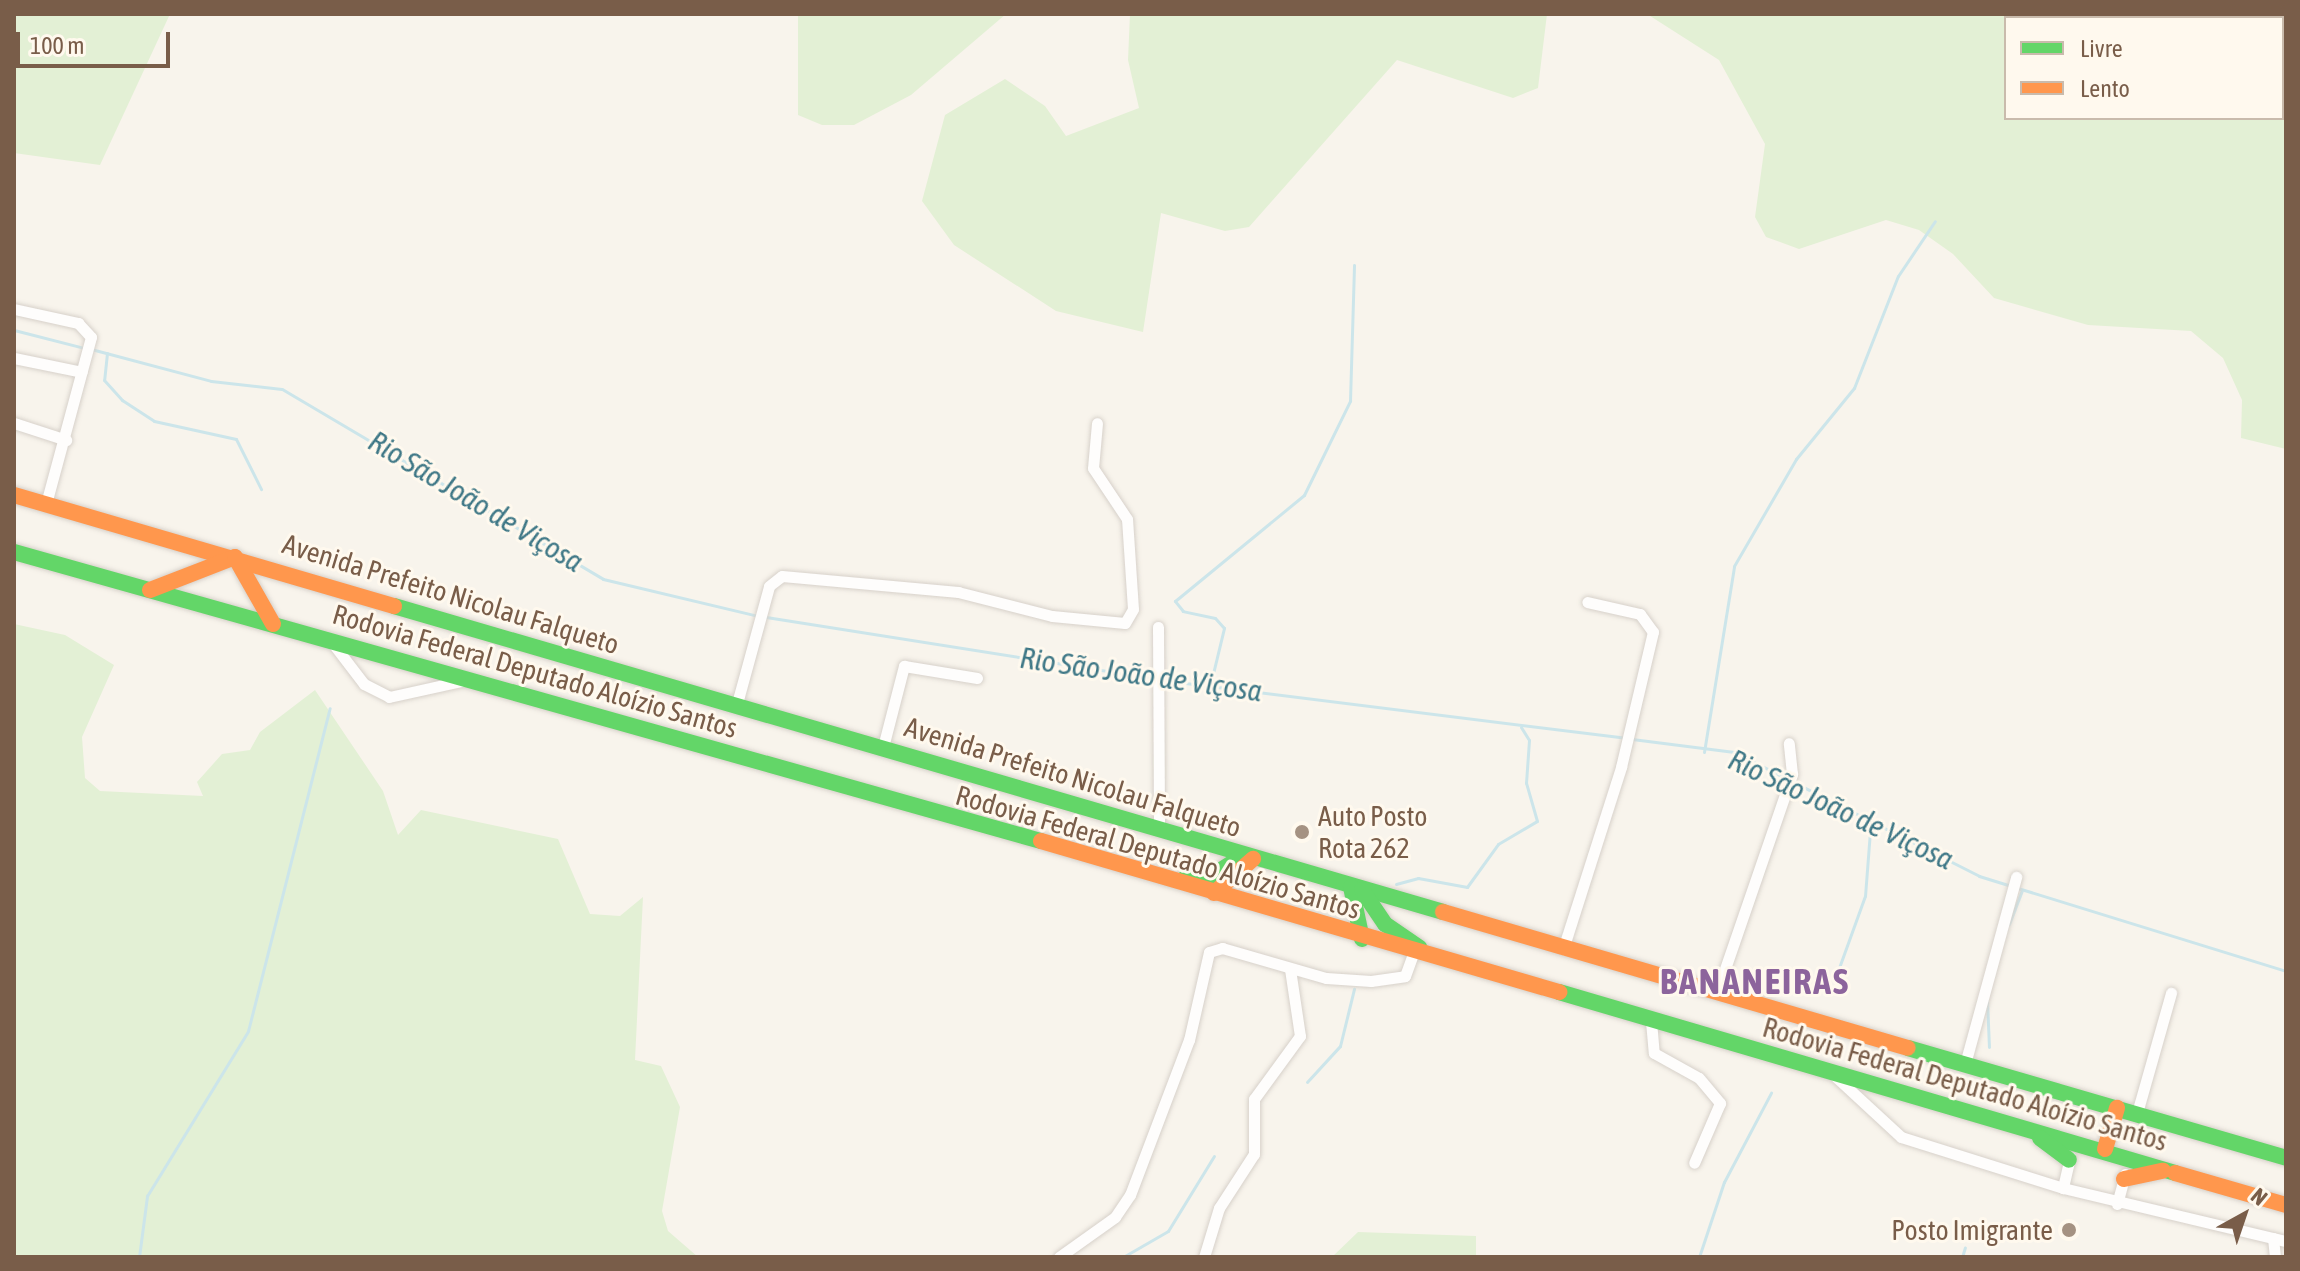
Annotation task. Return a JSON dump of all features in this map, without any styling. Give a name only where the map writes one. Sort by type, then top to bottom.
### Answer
[{"type":"main road","name":"Avenida Prefeito Nicolau Falqueto","points":[[14,495],[235,557],[736,707],[883,747],[1248,858],[2286,1158]]},
{"type":"main road","name":"Rodovia Federal Deputado Aloízio Santos","points":[[14,552],[331,641],[475,677],[1214,893],[1452,966],[2105,1149],[2286,1205]]},
{"type":"main road","points":[[150,590],[235,557],[273,624]]},
{"type":"main road","points":[[1132,869],[1207,879],[1248,858]]},
{"type":"main road","points":[[1214,893],[1248,858]]},
{"type":"main road","points":[[1356,888],[1362,939]]},
{"type":"main road","points":[[1356,888],[1401,938],[1452,966]]},
{"type":"main road","points":[[2105,1149],[2117,1108]]},
{"type":"main road","points":[[2016,1124],[2069,1160]]},
{"type":"main road","points":[[2124,1179],[2174,1170]]},
{"type":"street","points":[[14,309],[78,323],[90,344],[46,504]]},
{"type":"street","points":[[14,358],[82,372]]},
{"type":"street","points":[[14,423],[66,440]]},
{"type":"street","points":[[736,707],[763,608],[775,579],[809,574],[958,592],[1052,616],[1125,623],[1133,609],[1127,519],[1093,468],[1097,423]]},
{"type":"street","points":[[1563,949],[1625,748],[1653,632],[1640,614],[1587,602]]},
{"type":"street","points":[[1158,627],[1159,829]]},
{"type":"street","points":[[331,641],[364,684],[389,697],[475,677]]},
{"type":"street","points":[[883,747],[904,666],[977,678]]},
{"type":"street","points":[[1717,992],[1792,774],[1789,743]]},
{"type":"street","points":[[1965,1064],[2015,881]]},
{"type":"street","points":[[1059,1257],[1115,1217],[1130,1195],[1189,1040],[1204,957],[1222,948],[1290,969],[1395,980],[1410,971],[1413,954]]},
{"type":"street","points":[[1204,1257],[1219,1208],[1254,1154],[1259,1089],[1300,1036],[1290,969]]},
{"type":"street","points":[[2137,1113],[2171,993]]},
{"type":"street","points":[[1651,1021],[1654,1053],[1699,1078],[1720,1103],[1694,1163]]},
{"type":"street","points":[[1833,1073],[1901,1137],[2117,1204],[2286,1241]]},
{"type":"street","points":[[2063,1188],[2075,1141]]},
{"type":"street","points":[[2117,1204],[2129,1157]]},
{"type":"street","points":[[2273,1238],[2275,1257]]},
{"type":"green space","points":[[14,14],[170,14],[100,165],[14,153]]},
{"type":"green space","points":[[798,14],[1006,14],[911,95],[854,125],[822,125],[798,115]]},
{"type":"green space","points":[[1130,14],[1547,14],[1538,88],[1513,98],[1397,60],[1249,227],[1225,231],[1161,213],[1143,332],[1056,311],[954,245],[922,201],[945,115],[1005,79],[1045,106],[1066,136],[1139,108],[1128,60]]},
{"type":"green space","points":[[1647,14],[2286,14],[2286,449],[2241,438],[2242,400],[2223,358],[2191,331],[2088,325],[1994,298],[1953,254],[1919,230],[1886,220],[1799,249],[1766,237],[1755,217],[1765,144],[1719,60]]},
{"type":"green space","points":[[14,624],[65,635],[114,665],[82,737],[85,778],[100,791],[203,796],[197,782],[222,754],[250,750],[260,732],[315,690],[383,791],[398,835],[421,810],[558,839],[590,914],[620,916],[643,897],[635,1060],[661,1066],[680,1107],[662,1211],[668,1231],[698,1257],[14,1257]]},
{"type":"green space","points":[[1358,1232],[1476,1236],[1476,1257],[1332,1257]]},
{"type":"waterway","points":[[1704,752],[1734,566],[1796,459],[1854,388],[1898,276],[1935,221]]},
{"type":"waterway","points":[[1210,686],[1224,628],[1215,618],[1183,611],[1175,601],[1304,495],[1350,401],[1354,265]]},
{"type":"waterway","name":"Rio São João de Viçosa","points":[[14,330],[84,348]]},
{"type":"waterway","name":"Rio São João de Viçosa","points":[[91,349],[211,381],[282,389],[603,579],[758,616]]},
{"type":"waterway","points":[[107,353],[104,380],[122,400],[154,421],[236,439],[261,489]]},
{"type":"waterway","name":"Rio São João de Viçosa","points":[[766,617],[1153,678]]},
{"type":"waterway","name":"Rio São João de Viçosa","points":[[1161,680],[1625,738]]},
{"type":"waterway","points":[[139,1257],[147,1196],[248,1031],[330,708]]},
{"type":"waterway","points":[[1396,884],[1418,878],[1467,887],[1498,844],[1537,821],[1526,783],[1529,740],[1521,727]]},
{"type":"waterway","name":"Rio São João de Viçosa","points":[[1632,739],[1734,752],[1979,876],[2286,971]]},
{"type":"waterway","points":[[1836,976],[1865,896],[1871,818]]},
{"type":"waterway","points":[[2009,924],[2022,890]]},
{"type":"waterway","points":[[1307,1082],[1340,1046],[1354,989]]},
{"type":"waterway","points":[[1987,1000],[1989,1047]]},
{"type":"waterway","points":[[1699,1257],[1724,1182],[1771,1093]]},
{"type":"waterway","points":[[1123,1257],[1168,1231],[1214,1156]]},
{"type":"waterway","points":[[1962,1257],[1965,1247]]},
{"type":"traffic: fast","points":[[14,552],[1041,841]]},
{"type":"traffic: fast","points":[[394,606],[1443,912]]},
{"type":"traffic: fast","points":[[1186,877],[1207,879],[1243,856]]},
{"type":"traffic: fast","points":[[1351,887],[1362,939]]},
{"type":"traffic: fast","points":[[1362,890],[1385,924],[1420,948]]},
{"type":"traffic: fast","points":[[1559,992],[2175,1173]]},
{"type":"traffic: fast","points":[[1908,1048],[2286,1158]]},
{"type":"traffic: fast","points":[[2040,1138],[2069,1160]]},
{"type":"traffic: slow","points":[[14,495],[394,606]]},
{"type":"traffic: slow","points":[[150,590],[235,557],[273,624]]},
{"type":"traffic: slow","points":[[1041,841],[1559,992]]},
{"type":"traffic: slow","points":[[1214,893],[1253,859]]},
{"type":"traffic: slow","points":[[1443,912],[1908,1048]]},
{"type":"traffic: slow","points":[[2105,1149],[2117,1108]]},
{"type":"traffic: slow","points":[[2124,1179],[2163,1171]]},
{"type":"traffic: slow","points":[[2175,1173],[2286,1205]]},
{"type":"place","name":"Auto Posto Rota 262","points":[[1302,832]]},
{"type":"place","name":"Posto Imigrante","points":[[2069,1230]]},
{"type":"district","name":"BANANEIRAS","points":[[1755,982]]}]
